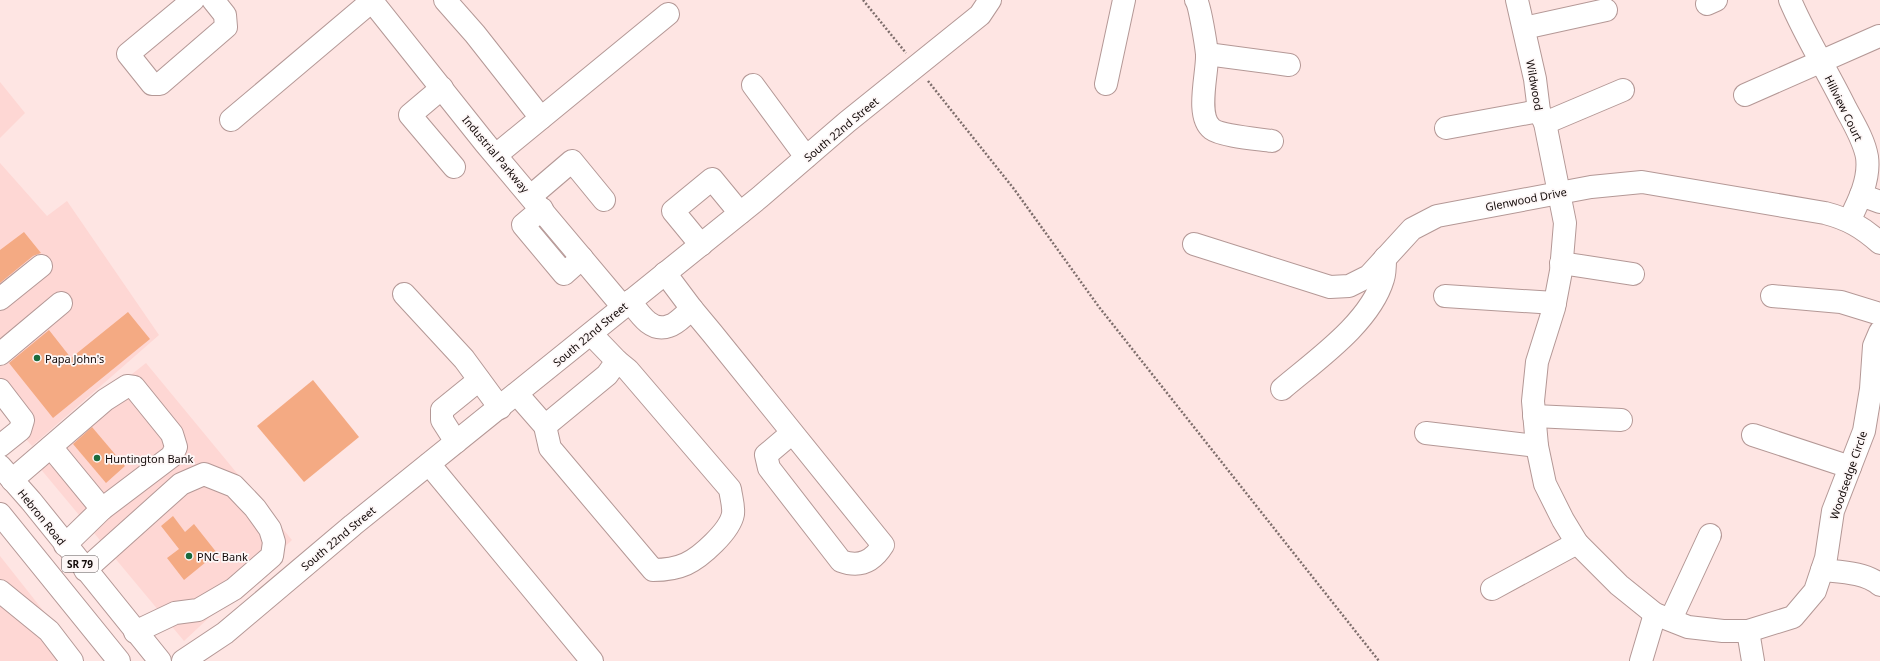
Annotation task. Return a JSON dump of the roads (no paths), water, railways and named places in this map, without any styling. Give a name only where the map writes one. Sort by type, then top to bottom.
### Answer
[{"type":"main road","points":[[193,0],[128,54],[152,84],[160,84],[226,27],[224,15],[213,0]]},
{"type":"main road","points":[[231,120],[372,0]]},
{"type":"main road","name":"Industrial Parkway","points":[[372,0],[496,155],[582,258],[626,304],[648,323],[659,327],[669,326],[692,310]]},
{"type":"main road","points":[[445,0],[475,34],[541,118]]},
{"type":"main road","name":"South 22nd Street","points":[[183,661],[225,633],[287,580],[456,442],[740,214],[916,66],[980,15],[990,0]]},
{"type":"main road","points":[[1106,84],[1124,0]]},
{"type":"main road","points":[[1196,0],[1207,54],[1203,112],[1206,121],[1212,129],[1222,133],[1272,141]]},
{"type":"main road","name":"Wildwood","points":[[1516,0],[1524,28],[1559,193]]},
{"type":"main road","name":"Hillview Court","points":[[1790,0],[1821,63],[1856,126],[1872,146],[1867,156],[1867,171],[1871,198],[1849,221]]},
{"type":"main road","points":[[1524,28],[1606,10]]},
{"type":"main road","points":[[496,155],[668,14]]},
{"type":"main road","points":[[1745,95],[1821,63],[1879,36]]},
{"type":"main road","points":[[1207,54],[1289,65]]},
{"type":"main road","points":[[752,85],[806,158]]},
{"type":"main road","points":[[442,88],[410,115],[454,167]]},
{"type":"main road","points":[[1446,128],[1542,117],[1623,90]]},
{"type":"main road","points":[[537,203],[572,161],[604,200]]},
{"type":"main road","points":[[701,245],[673,211],[712,179],[740,214]]},
{"type":"main road","name":"Glenwood Drive","points":[[1194,244],[1330,287],[1350,286],[1368,276],[1412,229],[1437,216],[1591,187],[1642,182],[1825,213],[1849,221],[1865,230],[1880,243]]},
{"type":"main road","name":"Woodsedge Circle","points":[[1559,193],[1565,223],[1561,263],[1555,303],[1537,362],[1533,401],[1537,446],[1545,484],[1563,520],[1577,543],[1618,585],[1663,616],[1688,627],[1748,632],[1793,617],[1815,591],[1826,558],[1833,511],[1864,431],[1871,389],[1874,346],[1880,332]]},
{"type":"main road","points":[[1282,389],[1358,323],[1370,306],[1384,279],[1385,258]]},
{"type":"main road","points":[[1561,263],[1633,274]]},
{"type":"main road","points":[[0,299],[41,266]]},
{"type":"main road","points":[[665,273],[692,310],[717,338],[883,545],[879,552],[862,564],[852,565],[841,560],[769,468],[766,455],[792,433]]},
{"type":"main road","points":[[404,294],[464,359],[500,408]]},
{"type":"main road","points":[[1445,296],[1555,303]]},
{"type":"main road","points":[[1772,296],[1841,302],[1880,314]]},
{"type":"main road","points":[[0,354],[61,304]]},
{"type":"main road","points":[[517,394],[545,426],[550,448],[653,570],[665,570],[687,564],[719,539],[730,524],[733,513],[730,489],[628,370],[617,361],[591,334]]},
{"type":"main road","points":[[545,426],[607,374],[617,361]]},
{"type":"main road","points":[[456,442],[442,420],[442,410],[479,380]]},
{"type":"main road","points":[[6,473],[51,447],[105,400],[127,386],[134,387],[172,434],[176,447],[172,456],[102,509],[65,545]]},
{"type":"main road","points":[[0,390],[23,420],[20,430],[0,446]]},
{"type":"main road","points":[[1534,416],[1621,420]]},
{"type":"main road","points":[[1426,433],[1537,446]]},
{"type":"main road","points":[[1753,435],[1850,467]]},
{"type":"main road","points":[[51,447],[102,509]]},
{"type":"main road","points":[[429,464],[592,661]]},
{"type":"main road","name":"Hebron Road","points":[[6,473],[160,661]]},
{"type":"main road","points":[[85,570],[181,484],[204,474],[234,486],[254,508],[270,529],[274,542],[272,556],[287,580]]},
{"type":"main road","name":"SR 79","points":[[0,514],[119,661]]},
{"type":"main road","points":[[1641,661],[1663,616],[1710,535]]},
{"type":"main road","points":[[1492,589],[1577,543]]},
{"type":"main road","points":[[135,632],[174,613],[198,610],[234,589],[272,556]]},
{"type":"main road","points":[[46,570],[64,575],[131,655],[144,661]]},
{"type":"main road","points":[[1822,570],[1844,572],[1864,577],[1880,585]]},
{"type":"main road","points":[[0,591],[49,631],[72,661]]},
{"type":"main road","points":[[1748,632],[1753,661]]},
{"type":"place","name":"Papa John's","points":[[37,358]]},
{"type":"place","name":"Huntington Bank","points":[[97,458]]},
{"type":"place","name":"PNC Bank","points":[[189,556]]}]
